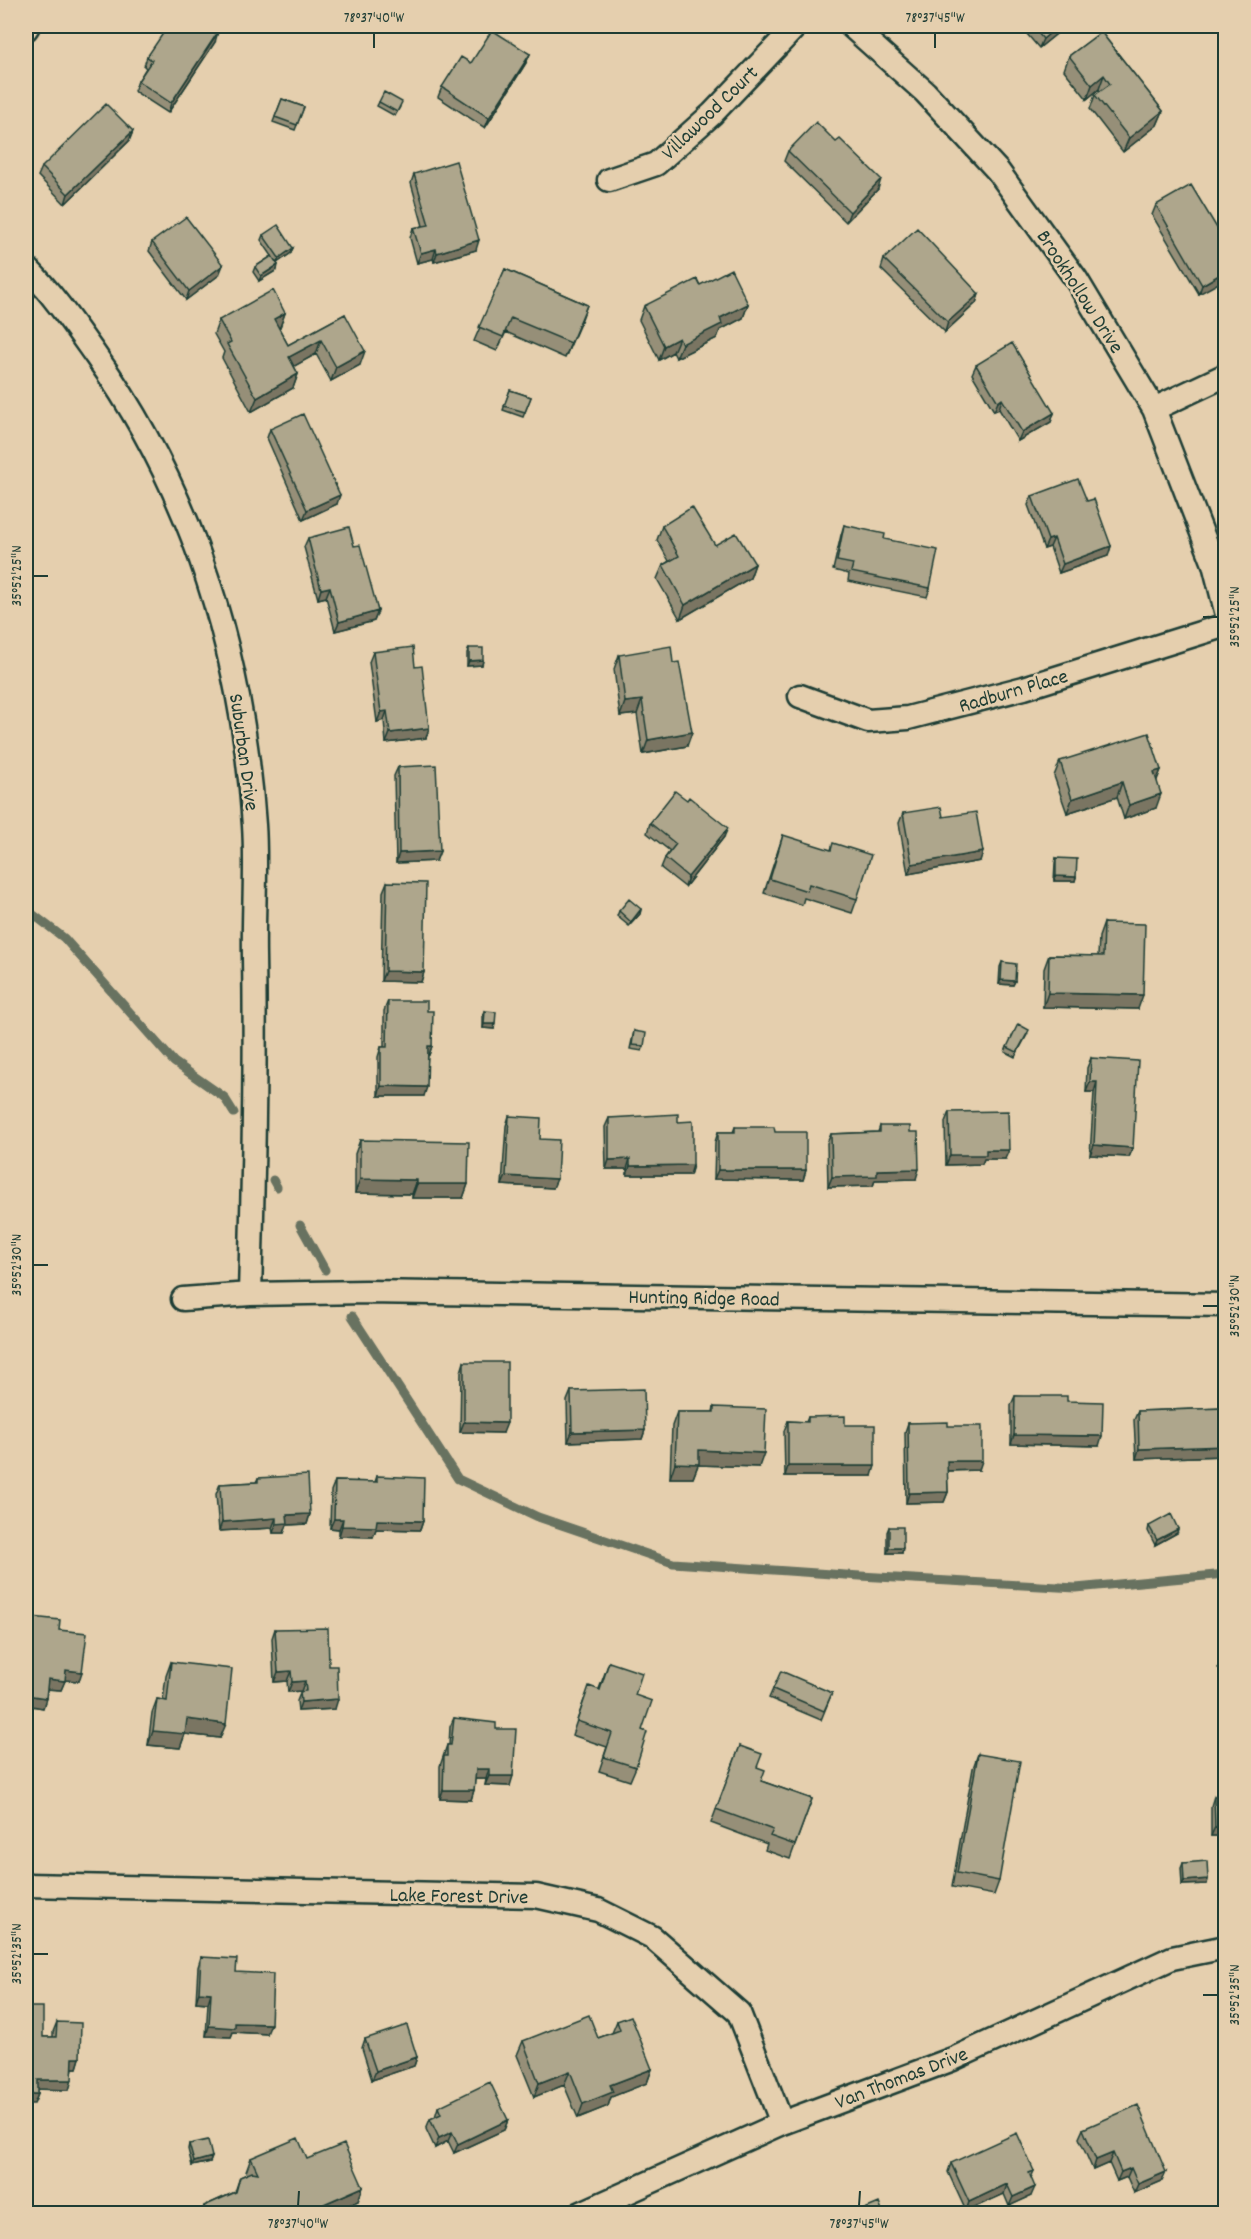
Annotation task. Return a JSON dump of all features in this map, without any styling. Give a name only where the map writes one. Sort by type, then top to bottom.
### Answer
[{"type":"street","name":"Villawood Court","points":[[609,180],[656,164],[712,114],[796,26]]},
{"type":"street","name":"Brookhollow Drive","points":[[851,26],[925,92],[998,171],[1076,279],[1154,409],[1214,564],[1226,611]]},
{"type":"street","name":"Suburban Drive","points":[[26,267],[44,285],[74,325],[114,381],[151,441],[184,510],[210,583],[232,663],[248,758],[255,828],[256,1049],[250,1294]]},
{"type":"street","points":[[1154,409],[1226,375]]},
{"type":"street","name":"Radburn Place","points":[[800,696],[868,721],[908,718],[1024,688],[1226,625]]},
{"type":"street","name":"Hunting Ridge Road","points":[[183,1299],[250,1294],[366,1292],[1226,1305]]},
{"type":"street","name":"Lake Forest Drive","points":[[26,1885],[536,1896],[598,1910],[652,1937],[739,2013],[782,2122]]},
{"type":"street","name":"Van Thomas Drive","points":[[579,2214],[782,2122],[953,2059],[1172,1959],[1226,1947]]},
{"type":"building","points":[[168,26],[208,26],[218,32],[171,103],[138,81],[152,60],[147,57]]},
{"type":"building","points":[[1032,26],[1058,26],[1043,39]]},
{"type":"building","points":[[492,30],[530,54],[489,118],[442,87],[461,57],[471,63]]},
{"type":"building","points":[[1101,32],[1163,111],[1129,138],[1095,95],[1110,84],[1104,75],[1092,85],[1069,56]]},
{"type":"building","points":[[384,92],[402,102],[397,112],[379,102]]},
{"type":"building","points":[[282,99],[304,107],[297,125],[275,117]]},
{"type":"building","points":[[106,104],[133,131],[68,194],[42,167]]},
{"type":"building","points":[[816,122],[836,142],[840,139],[881,179],[850,212],[788,151]]},
{"type":"building","points":[[456,161],[479,240],[437,253],[436,249],[421,253],[413,228],[429,225],[414,174]]},
{"type":"building","points":[[1191,185],[1226,243],[1226,271],[1202,285],[1156,205]]},
{"type":"building","points":[[186,217],[223,265],[189,291],[152,242]]},
{"type":"building","points":[[278,225],[293,248],[279,258],[263,235]]},
{"type":"building","points":[[917,228],[979,294],[948,322],[884,259]]},
{"type":"building","points":[[272,256],[278,265],[261,276],[255,267]]},
{"type":"building","points":[[505,269],[587,305],[571,343],[511,318],[503,337],[479,327]]},
{"type":"building","points":[[731,269],[748,304],[720,318],[722,324],[682,344],[679,338],[664,346],[644,306],[697,279],[700,285]]},
{"type":"building","points":[[273,290],[285,313],[274,319],[288,345],[345,314],[365,351],[336,367],[321,340],[289,357],[298,374],[257,398],[227,344],[231,342],[219,320]]},
{"type":"building","points":[[1012,343],[1054,413],[1022,432],[1002,399],[998,402],[976,365]]},
{"type":"building","points":[[510,390],[531,397],[525,412],[504,406]]},
{"type":"building","points":[[303,414],[340,495],[307,510],[270,429]]},
{"type":"building","points":[[1078,479],[1087,501],[1094,499],[1111,546],[1063,564],[1054,538],[1048,540],[1032,496]]},
{"type":"building","points":[[692,507],[715,545],[736,533],[755,564],[685,605],[663,565],[679,556],[662,526]]},
{"type":"building","points":[[844,525],[885,534],[884,539],[938,550],[930,588],[851,572],[853,564],[837,561]]},
{"type":"building","points":[[349,527],[354,546],[360,545],[378,611],[339,622],[330,587],[321,589],[308,538]]},
{"type":"building","points":[[671,646],[673,663],[679,662],[692,732],[648,740],[642,700],[625,702],[619,655]]},
{"type":"building","points":[[413,647],[415,667],[422,666],[429,728],[390,733],[387,711],[381,712],[373,652]]},
{"type":"building","points":[[469,648],[483,648],[483,660],[469,661]]},
{"type":"building","points":[[1149,733],[1161,770],[1154,772],[1161,794],[1129,805],[1122,782],[1072,799],[1060,761]]},
{"type":"building","points":[[436,765],[440,851],[399,853],[398,767]]},
{"type":"building","points":[[675,791],[687,800],[689,797],[728,828],[688,877],[665,858],[676,844],[650,823]]},
{"type":"building","points":[[941,807],[943,817],[976,812],[983,852],[912,864],[903,813]]},
{"type":"building","points":[[783,835],[831,850],[833,843],[871,855],[857,899],[809,884],[807,891],[770,879]]},
{"type":"building","points":[[1056,858],[1077,859],[1076,877],[1056,876]]},
{"type":"building","points":[[387,882],[426,883],[424,972],[385,971]]},
{"type":"building","points":[[629,899],[641,909],[631,922],[619,911]]},
{"type":"building","points":[[1104,923],[1145,924],[1143,995],[1048,993],[1049,955],[1103,956]]},
{"type":"building","points":[[1002,962],[1016,964],[1015,981],[1001,980]]},
{"type":"building","points":[[388,1001],[427,1001],[427,1011],[433,1011],[432,1046],[428,1046],[427,1087],[381,1086],[381,1047],[387,1047]]},
{"type":"building","points":[[485,1011],[496,1012],[495,1024],[484,1024]]},
{"type":"building","points":[[1018,1024],[1029,1030],[1017,1052],[1007,1047]]},
{"type":"building","points":[[634,1031],[646,1033],[644,1046],[632,1045]]},
{"type":"building","points":[[1091,1058],[1138,1061],[1133,1148],[1094,1145],[1097,1082],[1090,1082]]},
{"type":"building","points":[[1008,1111],[1009,1150],[986,1150],[986,1155],[950,1155],[949,1112]]},
{"type":"building","points":[[678,1114],[678,1122],[693,1121],[693,1165],[630,1166],[630,1159],[609,1160],[609,1118]]},
{"type":"building","points":[[509,1116],[541,1118],[540,1139],[559,1140],[557,1179],[506,1176]]},
{"type":"building","points":[[880,1126],[910,1126],[910,1132],[918,1132],[919,1169],[877,1170],[877,1176],[832,1177],[831,1134],[880,1132]]},
{"type":"building","points":[[735,1127],[774,1127],[775,1132],[806,1132],[806,1170],[718,1170],[718,1132],[735,1132]]},
{"type":"building","points":[[360,1140],[469,1142],[468,1184],[417,1184],[417,1180],[360,1179]]},
{"type":"building","points":[[464,1362],[507,1362],[507,1423],[464,1422]]},
{"type":"building","points":[[644,1389],[645,1430],[572,1432],[571,1391]]},
{"type":"building","points":[[1015,1396],[1067,1396],[1067,1401],[1103,1402],[1102,1436],[1014,1435]]},
{"type":"building","points":[[714,1407],[766,1409],[764,1453],[699,1450],[699,1464],[675,1463],[677,1412],[714,1412]]},
{"type":"building","points":[[1225,1408],[1226,1446],[1139,1449],[1138,1411]]},
{"type":"building","points":[[845,1416],[845,1425],[875,1425],[875,1466],[788,1466],[788,1421],[808,1422],[808,1417]]},
{"type":"building","points":[[948,1422],[948,1426],[982,1426],[982,1461],[947,1461],[948,1492],[909,1493],[908,1423]]},
{"type":"building","points":[[308,1475],[310,1514],[287,1515],[288,1523],[276,1524],[276,1518],[222,1522],[220,1484],[258,1482],[258,1478]]},
{"type":"building","points":[[377,1476],[424,1478],[423,1521],[377,1520],[376,1527],[342,1526],[343,1519],[334,1519],[335,1481],[377,1482]]},
{"type":"building","points":[[1171,1514],[1178,1529],[1157,1540],[1149,1526]]},
{"type":"building","points":[[889,1527],[903,1527],[903,1548],[889,1548]]},
{"type":"building","points":[[32,1617],[60,1620],[59,1630],[87,1633],[82,1672],[66,1670],[65,1681],[48,1679],[46,1698],[26,1695],[26,1658]]},
{"type":"building","points":[[328,1628],[329,1666],[337,1666],[338,1699],[301,1702],[300,1692],[306,1691],[305,1681],[292,1682],[291,1671],[278,1672],[275,1629]]},
{"type":"building","points":[[1223,1648],[1226,1648],[1226,1665],[1220,1663]]},
{"type":"building","points":[[171,1662],[232,1669],[226,1724],[187,1719],[185,1734],[153,1731],[157,1699],[167,1701]]},
{"type":"building","points":[[609,1662],[642,1673],[635,1695],[652,1701],[642,1730],[647,1732],[636,1767],[604,1757],[612,1733],[577,1721],[589,1686],[600,1690]]},
{"type":"building","points":[[781,1671],[832,1693],[824,1711],[773,1689]]},
{"type":"building","points":[[454,1718],[496,1723],[496,1729],[516,1729],[513,1776],[489,1776],[489,1769],[476,1769],[474,1790],[443,1790],[444,1756],[447,1756],[447,1745],[451,1745]]},
{"type":"building","points":[[740,1746],[762,1754],[757,1767],[765,1770],[761,1781],[812,1799],[795,1845],[770,1836],[773,1830],[716,1809]]},
{"type":"building","points":[[978,1754],[1020,1761],[999,1881],[957,1873]]},
{"type":"building","points":[[1214,1796],[1226,1796],[1226,1827],[1215,1827]]},
{"type":"building","points":[[1207,1861],[1208,1879],[1184,1881],[1183,1863]]},
{"type":"building","points":[[201,1957],[237,1959],[236,1972],[273,1974],[271,2024],[235,2023],[235,2028],[209,2026],[211,1993],[199,1992]]},
{"type":"building","points":[[26,2007],[43,2007],[43,2037],[56,2037],[57,2022],[81,2023],[80,2058],[73,2058],[72,2080],[38,2080],[38,2094],[26,2094]]},
{"type":"building","points":[[589,2015],[598,2038],[620,2030],[617,2021],[631,2016],[652,2069],[610,2085],[613,2092],[583,2104],[570,2071],[539,2083],[523,2041]]},
{"type":"building","points":[[407,2025],[417,2057],[376,2071],[365,2039]]},
{"type":"building","points":[[490,2082],[508,2120],[458,2144],[452,2132],[439,2138],[430,2119],[441,2114],[438,2107]]},
{"type":"building","points":[[1138,2105],[1166,2172],[1138,2184],[1131,2168],[1121,2172],[1113,2153],[1096,2160],[1083,2129]]},
{"type":"building","points":[[1017,2133],[1034,2171],[1029,2173],[1035,2187],[1013,2197],[1007,2184],[969,2202],[951,2163]]},
{"type":"building","points":[[298,2138],[307,2159],[344,2144],[363,2187],[324,2204],[327,2211],[321,2214],[207,2214],[204,2206],[236,2192],[240,2177],[252,2172],[258,2173],[251,2158]]},
{"type":"building","points":[[208,2140],[212,2157],[194,2162],[189,2144]]},
{"type":"building","points":[[879,2203],[883,2214],[853,2214]]},
{"type":"waterway","points":[[26,909],[64,938],[174,1062],[224,1097],[234,1113]]},
{"type":"waterway","points":[[273,1180],[277,1187]]},
{"type":"waterway","points":[[300,1225],[325,1270]]},
{"type":"waterway","points":[[352,1316],[458,1479],[538,1517],[673,1563],[1076,1588],[1226,1574]]}]
